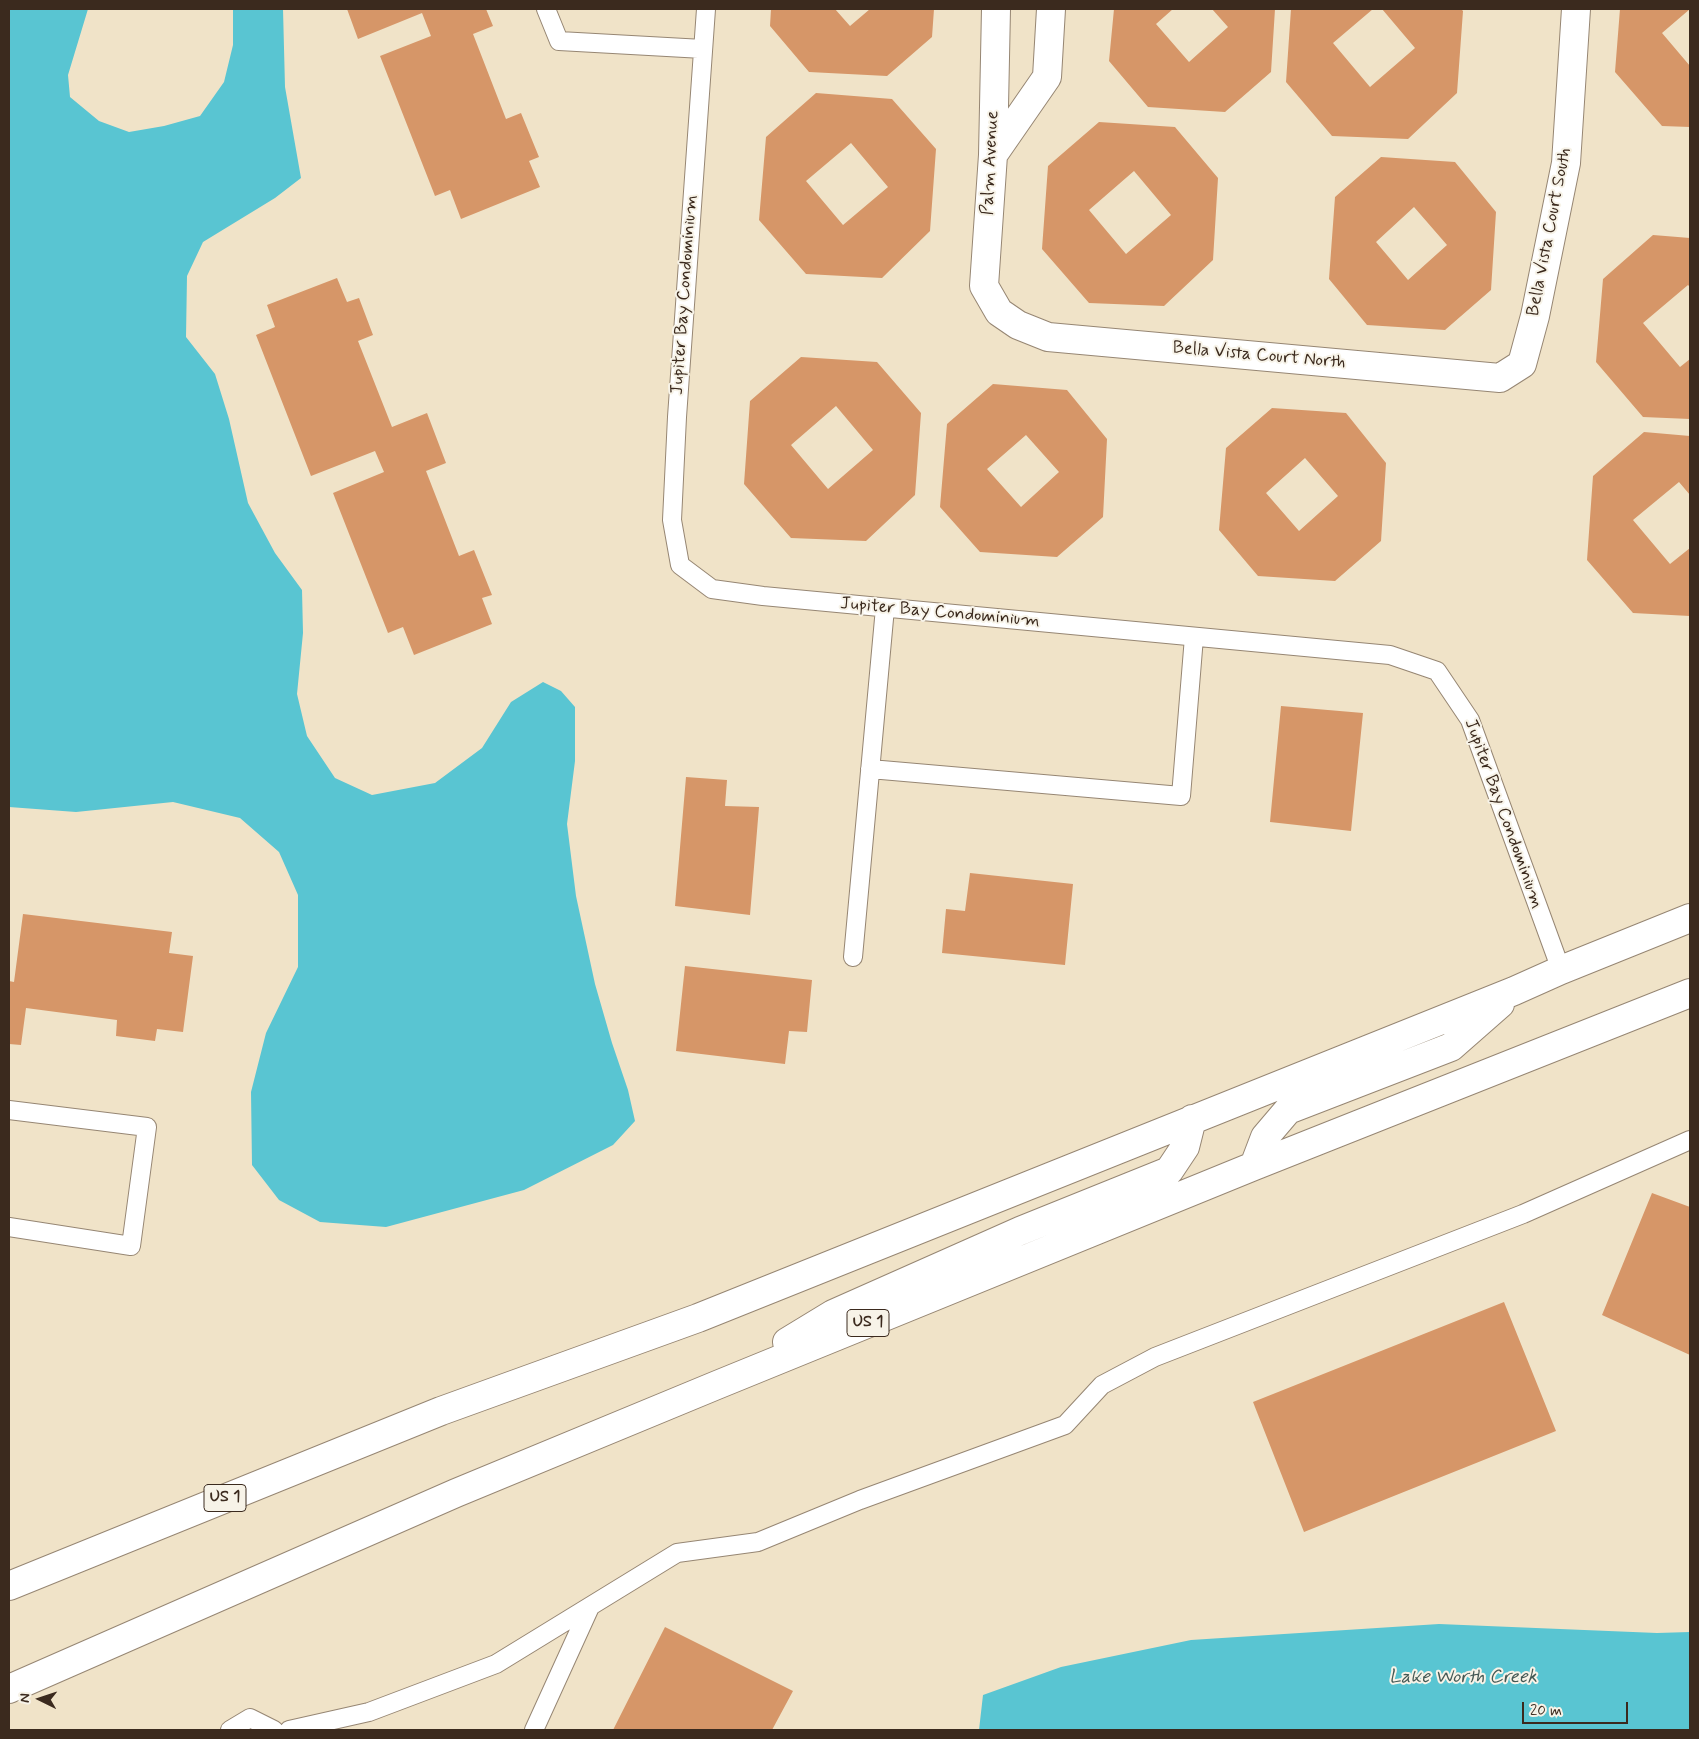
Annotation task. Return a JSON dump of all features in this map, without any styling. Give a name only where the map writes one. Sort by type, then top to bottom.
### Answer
[{"type":"main road","name":"Palm Avenue","points":[[996,9],[993,155],[984,286],[999,312]]},
{"type":"main road","points":[[993,155],[1047,77],[1051,9]]},
{"type":"main road","name":"Bella Vista Court South","points":[[1522,364],[1535,316],[1566,163],[1576,9]]},
{"type":"main road","name":"Bella Vista Court North","points":[[999,312],[1018,325],[1048,337],[1500,378],[1522,364]]},
{"type":"main road","name":"US 1","points":[[9,1586],[441,1411],[698,1318],[1514,991],[1690,918]]},
{"type":"main road","points":[[1254,1166],[1265,1137],[1288,1110],[1451,1047],[1514,991]]},
{"type":"main road","name":"US 1","points":[[9,1689],[456,1493],[1254,1166],[1690,992]]},
{"type":"main road","points":[[717,1385],[833,1314],[1020,1231],[1169,1171],[1185,1147],[1192,1119]]},
{"type":"lane","points":[[546,9],[559,41],[703,49]]},
{"type":"lane","name":"Jupiter Bay Condominium","points":[[706,9],[676,417],[672,520],[680,565],[712,589],[885,608],[1390,655],[1437,671],[1470,720],[1561,970]]},
{"type":"lane","points":[[853,957],[885,608]]},
{"type":"lane","points":[[870,769],[1181,796],[1194,637]]},
{"type":"lane","points":[[9,1110],[147,1127],[131,1246],[9,1227]]},
{"type":"lane","points":[[289,1730],[369,1712],[496,1664],[677,1553],[758,1542],[860,1500],[1065,1425],[1102,1385],[1155,1357],[1523,1214],[1690,1140]]},
{"type":"lane","points":[[534,1730],[590,1607]]},
{"type":"lane","points":[[230,1730],[250,1718],[274,1730]]},
{"type":"water","points":[[9,9],[88,9],[68,75],[70,97],[99,121],[129,132],[164,126],[200,116],[224,82],[233,45],[233,9],[283,9],[285,87],[301,178],[275,198],[203,242],[187,276],[186,337],[215,374],[229,419],[248,503],[275,553],[302,590],[303,633],[297,694],[307,736],[335,778],[372,795],[435,783],[482,748],[511,702],[543,682],[561,691],[575,707],[575,761],[567,824],[576,896],[595,984],[628,1090],[635,1121],[613,1145],[524,1190],[386,1227],[320,1222],[279,1200],[252,1165],[251,1092],[266,1033],[298,967],[298,895],[279,852],[240,818],[173,802],[76,812],[9,807]]},
{"type":"water","name":"Lake Worth Creek","points":[[1439,1624],[1657,1633],[1690,1632],[1690,1730],[979,1730],[983,1695],[1061,1667],[1191,1640]]},
{"type":"building","points":[[347,9],[486,9],[493,26],[473,34],[506,119],[521,113],[539,157],[529,161],[540,187],[461,219],[450,190],[435,196],[380,56],[431,36],[422,13],[358,39]]},
{"type":"building","points":[[771,9],[835,9],[850,26],[870,9],[934,9],[932,37],[887,76],[809,72],[770,26]]},
{"type":"building","points":[[1114,9],[1173,9],[1156,24],[1189,62],[1228,27],[1212,9],[1275,9],[1271,72],[1225,112],[1148,107],[1109,61]]},
{"type":"building","points":[[1291,9],[1373,9],[1333,43],[1370,87],[1415,48],[1382,9],[1461,9],[1463,11],[1457,93],[1408,139],[1332,136],[1286,82]]},
{"type":"building","points":[[1620,9],[1690,9],[1662,33],[1690,66],[1690,127],[1662,126],[1615,72]]},
{"type":"building","points":[[816,93],[892,99],[936,149],[930,231],[882,278],[806,274],[759,220],[766,137]],"holes":[[[851,143],[888,187],[843,225],[806,181]]]},
{"type":"building","points":[[1099,122],[1175,127],[1218,178],[1213,260],[1164,306],[1089,303],[1042,249],[1048,166]],"holes":[[[1134,171],[1171,215],[1126,254],[1089,210]]]},
{"type":"building","points":[[1381,157],[1455,162],[1496,212],[1491,290],[1445,330],[1367,325],[1329,279],[1335,197]],"holes":[[[1414,207],[1447,245],[1408,280],[1376,242]]]},
{"type":"building","points":[[1653,235],[1690,238],[1690,287],[1688,285],[1643,323],[1680,367],[1690,359],[1690,419],[1643,417],[1596,362],[1603,279]]},
{"type":"building","points":[[337,278],[347,302],[359,298],[373,335],[358,341],[392,427],[427,413],[446,463],[426,471],[459,556],[474,550],[492,595],[482,598],[492,624],[414,655],[403,627],[388,633],[333,493],[384,472],[375,451],[311,476],[256,335],[275,327],[267,305]]},
{"type":"building","points":[[801,357],[877,362],[921,413],[915,495],[866,541],[791,538],[744,484],[750,401]],"holes":[[[836,406],[873,450],[828,489],[791,445]]]},
{"type":"building","points":[[993,384],[1067,390],[1107,439],[1103,517],[1057,557],[980,552],[940,507],[947,424]],"holes":[[[1026,435],[1059,472],[1021,507],[987,469]]]},
{"type":"building","points":[[1272,408],[1346,413],[1386,463],[1381,541],[1335,581],[1258,576],[1219,530],[1226,448]],"holes":[[[1305,458],[1338,496],[1299,531],[1266,493]]]},
{"type":"building","points":[[1644,432],[1690,436],[1690,495],[1679,482],[1633,520],[1670,564],[1690,548],[1690,616],[1633,613],[1587,560],[1593,476]]},
{"type":"building","points":[[1281,706],[1363,713],[1351,831],[1270,822]]},
{"type":"building","points":[[686,777],[727,780],[725,806],[759,807],[750,915],[675,906]]},
{"type":"building","points":[[970,873],[1073,884],[1065,965],[942,953],[946,909],[965,911]]},
{"type":"building","points":[[23,914],[172,932],[169,953],[193,956],[183,1032],[157,1029],[155,1041],[116,1036],[117,1020],[26,1008],[21,1045],[9,1044],[9,981],[14,982]]},
{"type":"building","points":[[685,966],[812,980],[807,1032],[789,1031],[785,1064],[676,1051]]},
{"type":"building","points":[[1652,1193],[1690,1207],[1690,1355],[1602,1315]]},
{"type":"building","points":[[1504,1302],[1556,1431],[1304,1532],[1253,1402]]},
{"type":"building","points":[[665,1627],[793,1691],[772,1730],[613,1730]]}]
